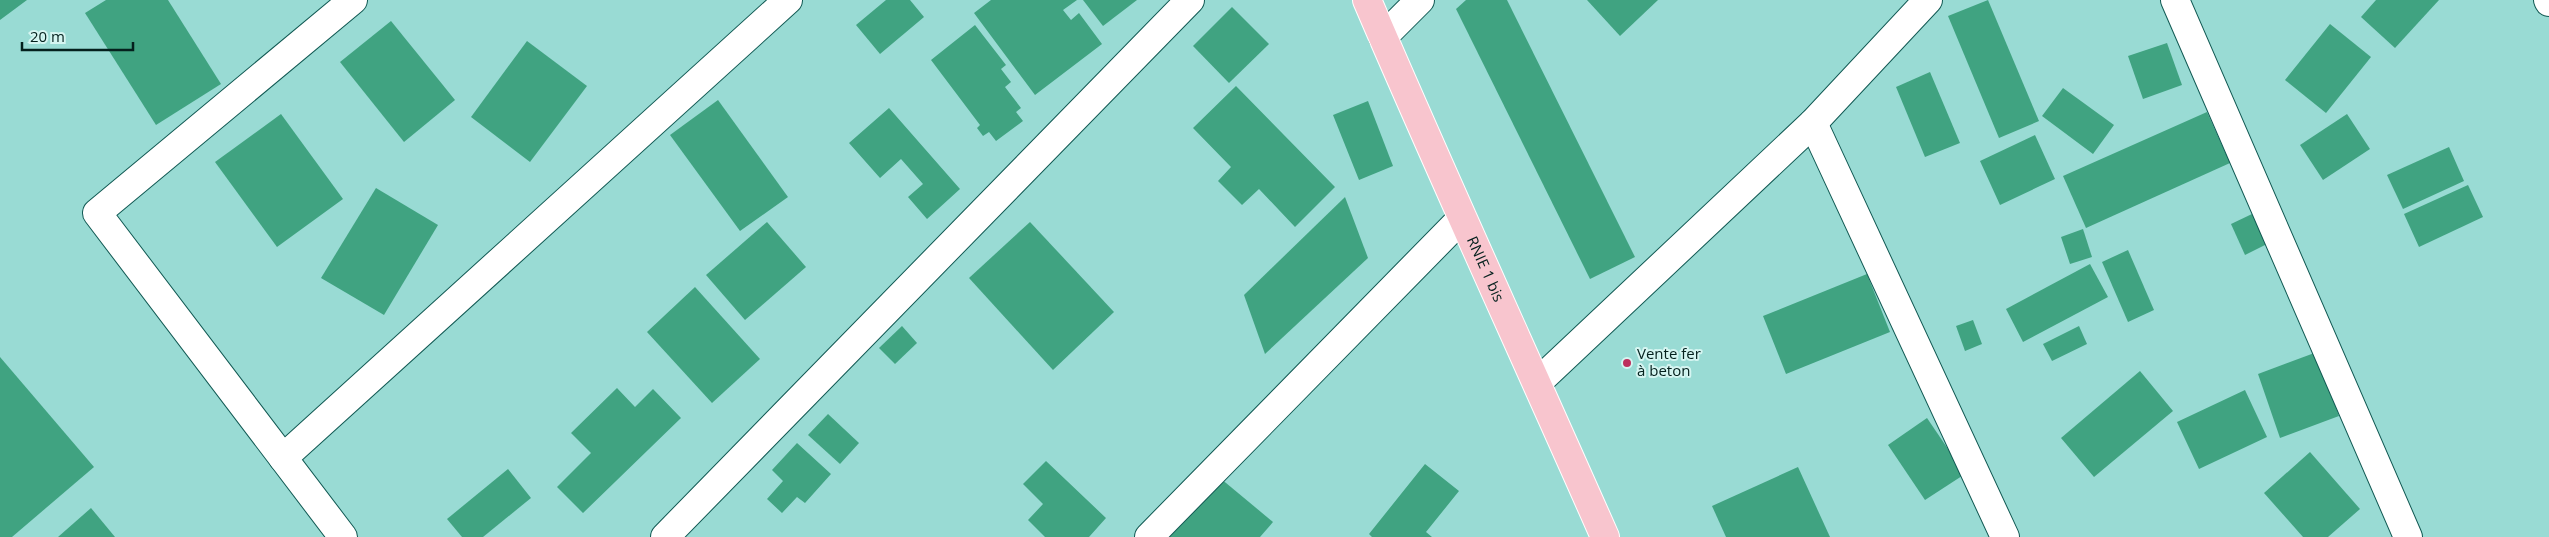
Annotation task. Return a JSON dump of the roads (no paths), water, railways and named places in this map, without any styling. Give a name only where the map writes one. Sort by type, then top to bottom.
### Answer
[{"type":"main road","name":"RNIE 1 bis","points":[[1367,0],[1462,218],[1538,382],[1604,536]]},
{"type":"street","points":[[343,537],[97,213],[353,0]]},
{"type":"street","points":[[283,458],[788,0]]},
{"type":"street","points":[[665,537],[1190,0]]},
{"type":"street","points":[[1383,37],[1420,0]]},
{"type":"street","points":[[1538,382],[1813,123],[1928,0]]},
{"type":"street","points":[[2175,0],[2408,537]]},
{"type":"street","points":[[1813,123],[2005,537]]},
{"type":"street","points":[[1149,537],[1462,218]]},
{"type":"place","name":"Vente fer à beton","points":[[1627,363]]}]
